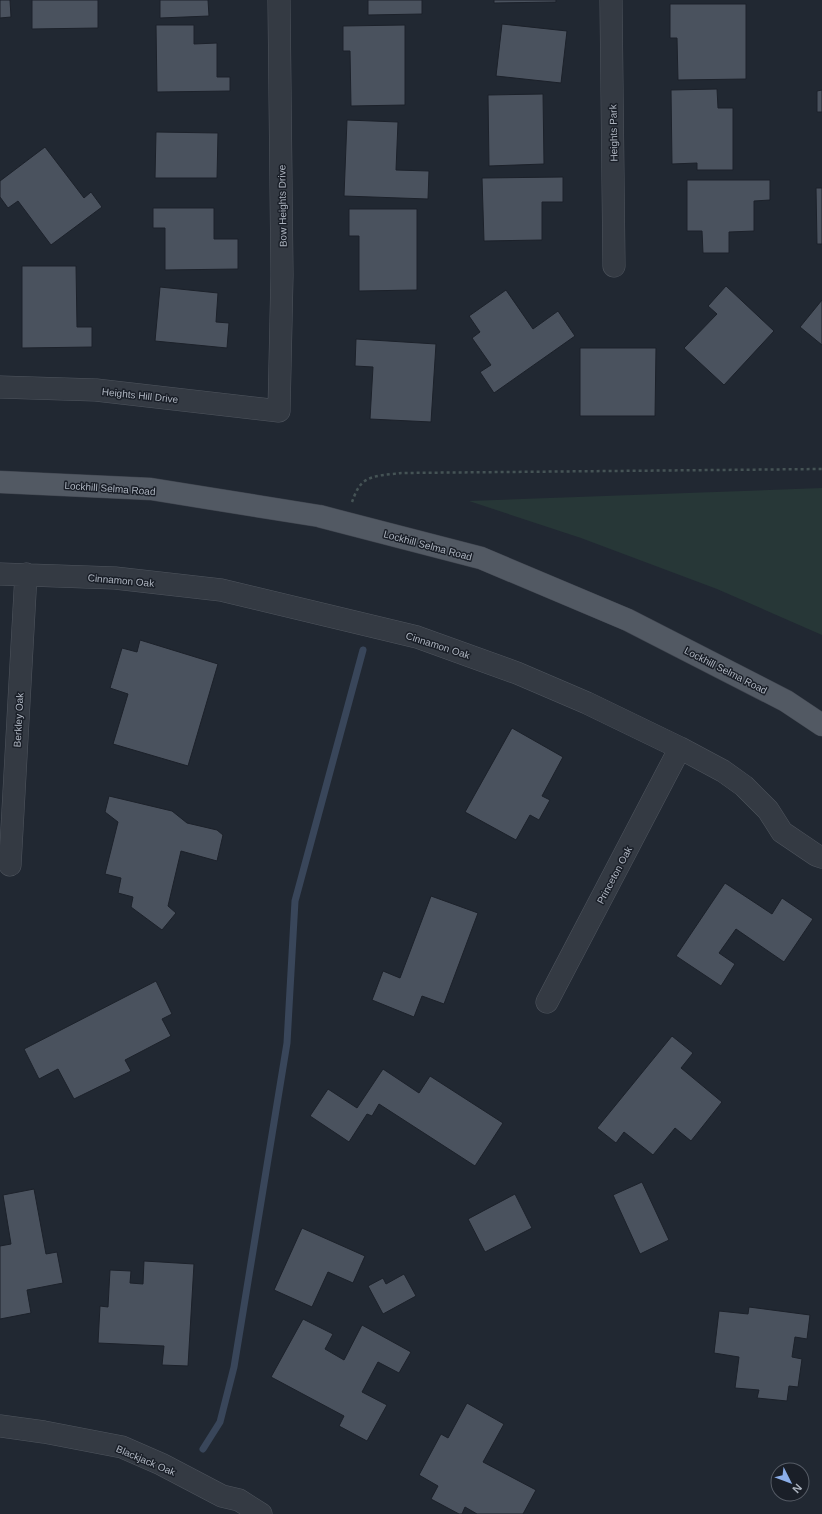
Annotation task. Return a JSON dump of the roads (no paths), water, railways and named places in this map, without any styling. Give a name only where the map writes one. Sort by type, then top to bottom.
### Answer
[{"type":"main road","name":"Lockhill Selma Road","points":[[0,482],[151,489],[319,516],[481,558],[628,620],[786,701],[822,725]]},
{"type":"street","name":"Bow Heights Drive","points":[[279,0],[282,275],[279,411]]},
{"type":"street","name":"Heights Park","points":[[611,0],[614,266]]},
{"type":"street","name":"Heights Hill Drive","points":[[0,388],[96,390],[279,411]]},
{"type":"street","name":"Cinnamon Oak","points":[[0,574],[115,578],[221,590],[417,637],[517,672],[587,702],[723,771],[744,786],[768,810],[782,832],[816,855],[822,857]]},
{"type":"street","name":"Berkley Oak","points":[[10,865],[26,574]]},
{"type":"street","name":"Princeton Oak","points":[[547,1002],[680,748]]},
{"type":"street","name":"Blackjack Oak","points":[[0,1426],[44,1432],[122,1447],[161,1464],[222,1496],[239,1500],[261,1514]]},
{"type":"waterway","points":[[203,1449],[220,1422],[234,1367],[287,1043],[295,901],[363,650]]}]
